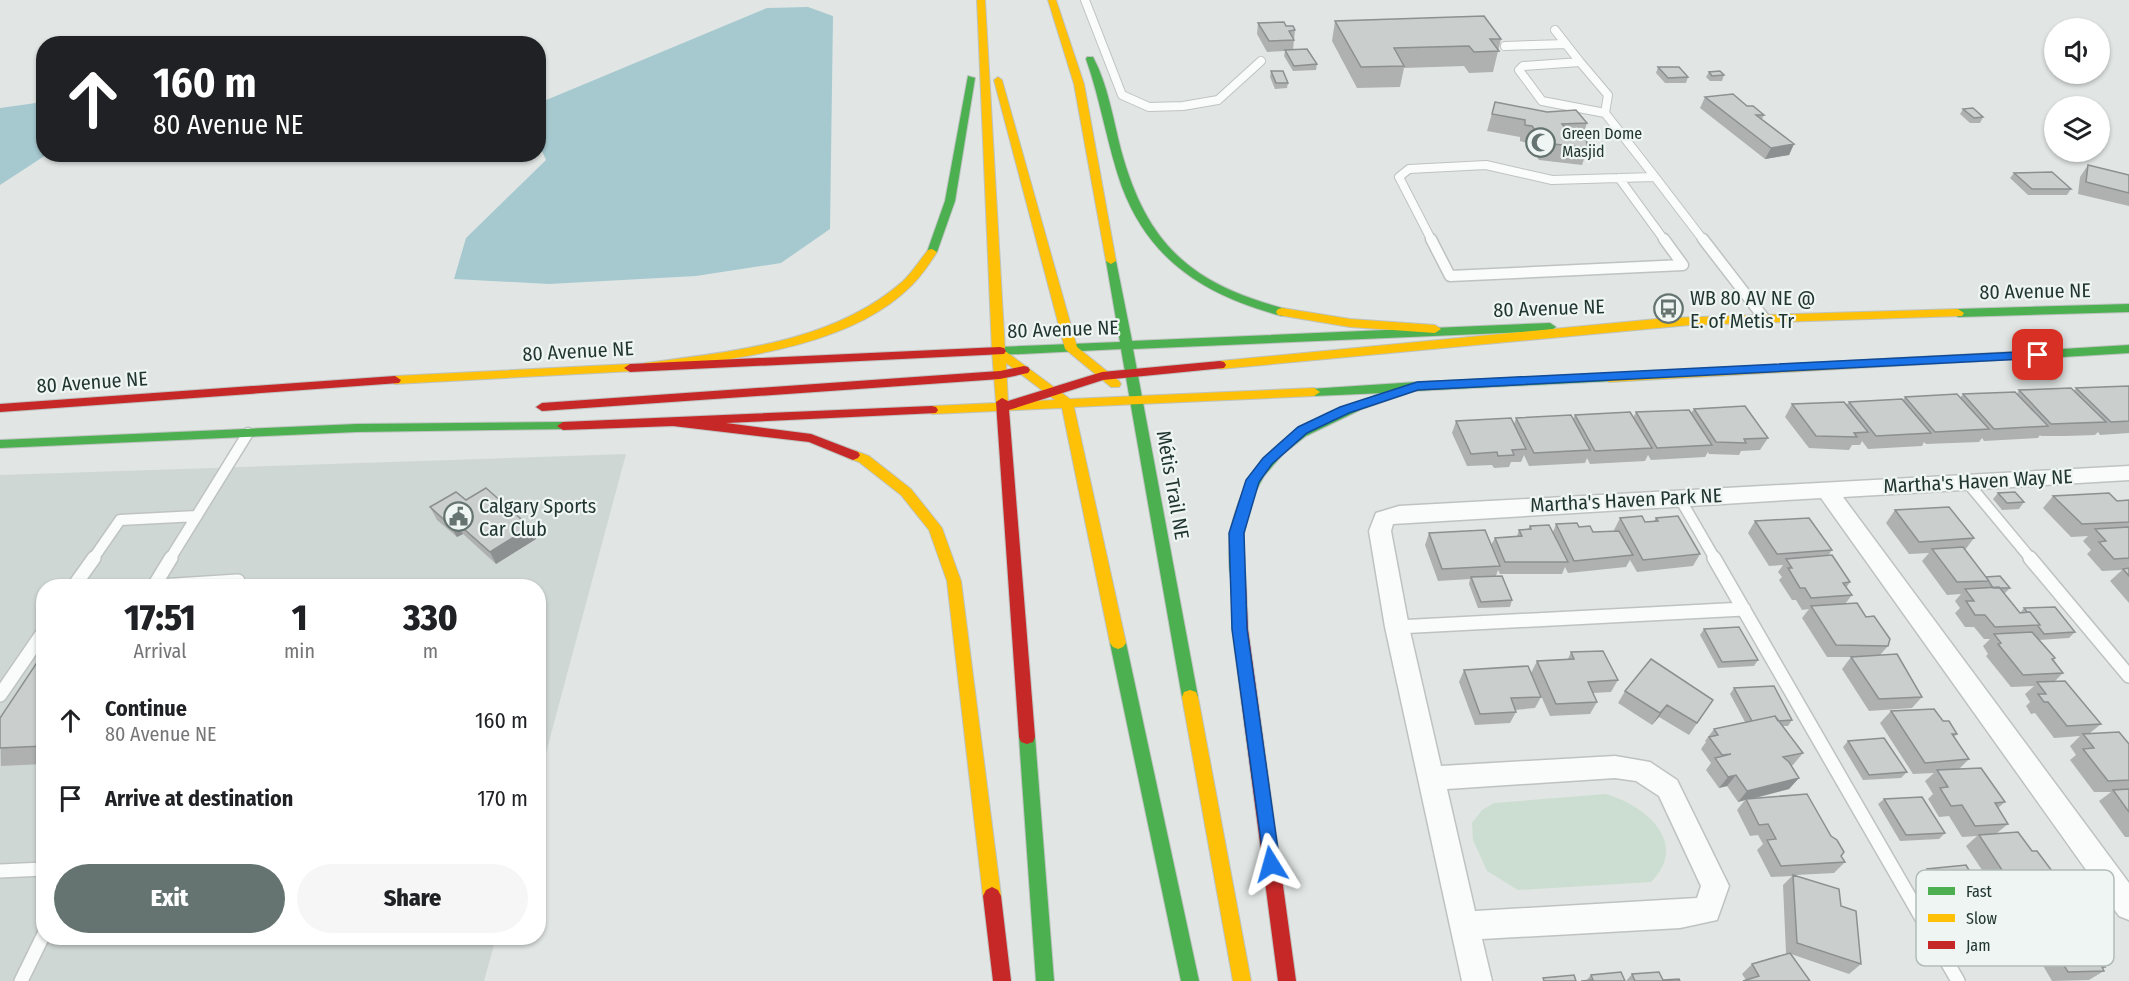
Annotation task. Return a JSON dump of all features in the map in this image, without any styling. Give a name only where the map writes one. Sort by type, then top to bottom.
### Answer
[{"type":"main road","points":[[981,0],[998,351],[1045,981]]},
{"type":"main road","name":"Métis Trail NE","points":[[1052,0],[1079,84],[1242,981]]},
{"type":"main road","points":[[1062,0],[1076,30]]},
{"type":"main road","points":[[981,20],[1075,353],[1137,400]]},
{"type":"main road","points":[[645,368],[797,342],[858,319],[900,288],[926,263],[945,219],[981,20]]},
{"type":"main road","points":[[1085,50],[1099,80],[1134,202],[1148,232],[1171,258],[1211,287],[1264,309],[1320,321],[1467,331]]},
{"type":"main road","name":"80 Avenue NE","points":[[0,408],[471,375],[998,351],[1075,353],[1126,346],[1764,318],[2129,308]]},
{"type":"main road","points":[[1003,407],[1102,375],[1693,321]]},
{"type":"main road","points":[[0,444],[357,428],[536,427],[1003,407],[1868,366],[2129,350]]},
{"type":"main road","points":[[998,351],[1067,403],[1190,981]]},
{"type":"main road","points":[[528,408],[1000,375],[1051,364],[1075,353]]},
{"type":"main road","points":[[1287,981],[1240,629],[1236,533],[1252,480],[1268,461],[1303,430],[1344,410],[1417,386]]},
{"type":"main road","points":[[357,428],[494,412]]},
{"type":"main road","points":[[671,421],[811,438],[864,459],[906,492],[935,528],[954,581],[1002,981]]},
{"type":"street","name":"Martha's Haven Way NE","points":[[1827,490],[2129,472]]},
{"type":"street","name":"Martha's Haven Park NE","points":[[1477,981],[1397,627],[1380,531],[1383,519],[1399,514],[1827,490]]},
{"type":"street","points":[[1827,490],[2103,870]]},
{"type":"street","points":[[1430,778],[1614,767],[1641,770],[1668,788],[1715,886],[1707,910],[1698,912],[1464,926]]},
{"type":"street","points":[[2114,885],[2129,906]]},
{"type":"lane","points":[[1084,0],[1122,95],[1149,107],[1183,106],[1218,100],[1261,61]]},
{"type":"lane","points":[[1555,30],[1608,95],[1605,113]]},
{"type":"lane","points":[[1505,46],[1566,44]]},
{"type":"lane","points":[[1580,62],[1531,64],[1519,70],[1536,96],[1542,101],[1605,113],[1764,318]]},
{"type":"lane","points":[[1619,178],[1683,265],[1450,276],[1399,177],[1410,169],[1486,165],[1552,180],[1619,178],[1655,177]]},
{"type":"lane","points":[[160,579],[248,433]]},
{"type":"lane","points":[[1967,482],[2129,675]]},
{"type":"lane","points":[[1679,497],[1916,908]]},
{"type":"lane","points":[[79,579],[120,520],[197,516]]},
{"type":"lane","points":[[1397,627],[1744,609]]},
{"type":"lane","points":[[0,695],[36,643]]},
{"type":"lane","points":[[0,871],[36,869]]},
{"type":"lane","points":[[21,981],[39,945]]},
{"type":"lane","points":[[1949,966],[1958,981]]},
{"type":"shaded area","points":[[626,454],[546,753],[546,579],[36,579],[36,945],[494,945],[484,981],[0,981],[0,475]]},
{"type":"green space","points":[[1606,794],[1635,807],[1648,816],[1658,828],[1664,840],[1666,853],[1662,867],[1651,882],[1518,890],[1487,871],[1473,840],[1472,823],[1482,810],[1494,803]]},
{"type":"water","points":[[808,7],[833,16],[830,229],[781,263],[696,276],[549,284],[454,279],[466,238],[546,162],[546,100],[767,8]]},
{"type":"water","points":[[36,103],[36,162],[0,185],[0,108]]},
{"type":"building","points":[[1484,16],[1501,39],[1490,39],[1499,51],[1474,52],[1469,46],[1394,48],[1404,66],[1361,67],[1335,21]]},
{"type":"building","points":[[1284,22],[1286,26],[1293,26],[1295,30],[1289,31],[1294,40],[1269,41],[1258,23]]},
{"type":"building","points":[[1307,49],[1317,64],[1294,66],[1285,50]]},
{"type":"building","points":[[1658,67],[1679,67],[1688,77],[1668,78]]},
{"type":"building","points":[[1271,71],[1283,71],[1288,83],[1276,83]]},
{"type":"building","points":[[1720,71],[1724,75],[1712,76],[1709,72]]},
{"type":"building","points":[[1733,94],[1747,106],[1753,106],[1764,115],[1756,115],[1794,144],[1771,148],[1705,97]]},
{"type":"building","points":[[1495,102],[1547,112],[1576,110],[1587,123],[1562,124],[1570,134],[1585,135],[1588,148],[1545,143],[1532,126],[1525,125],[1525,120],[1492,114]]},
{"type":"building","points":[[1973,108],[1983,117],[1974,118],[1963,109]]},
{"type":"building","points":[[2088,165],[2129,175],[2129,193],[2086,182]]},
{"type":"building","points":[[2052,172],[2071,189],[2032,189],[2014,173]]},
{"type":"building","points":[[2129,386],[2129,421],[2111,422],[2076,388]]},
{"type":"building","points":[[2071,388],[2106,422],[2051,424],[2019,390]]},
{"type":"building","points":[[2015,392],[2048,426],[1994,429],[1963,394]]},
{"type":"building","points":[[1957,394],[1989,429],[1935,432],[1905,397]]},
{"type":"building","points":[[1902,399],[1931,433],[1876,436],[1849,402]]},
{"type":"building","points":[[1844,402],[1868,432],[1854,433],[1857,437],[1816,436],[1792,404]]},
{"type":"building","points":[[1745,406],[1768,438],[1744,439],[1746,443],[1716,442],[1694,409]]},
{"type":"building","points":[[1689,410],[1712,445],[1657,448],[1636,412]]},
{"type":"building","points":[[1630,412],[1652,448],[1595,451],[1575,415]]},
{"type":"building","points":[[1571,415],[1590,450],[1534,453],[1516,418]]},
{"type":"building","points":[[1511,418],[1526,449],[1512,450],[1514,455],[1498,456],[1497,452],[1471,454],[1456,421]]},
{"type":"building","points":[[486,488],[530,527],[490,552],[456,522],[450,525],[430,507],[456,492],[466,500]]},
{"type":"building","points":[[2015,492],[2024,502],[2007,503],[1998,493]]},
{"type":"building","points":[[2109,493],[2117,501],[2129,500],[2129,522],[2082,524],[2053,496]]},
{"type":"building","points":[[1949,507],[1974,538],[1919,542],[1895,510]]},
{"type":"building","points":[[1642,516],[1645,522],[1658,521],[1656,518],[1678,516],[1700,554],[1643,560],[1620,518]]},
{"type":"building","points":[[1809,518],[1832,550],[1777,554],[1755,521]]},
{"type":"building","points":[[1577,523],[1579,527],[1590,526],[1593,532],[1619,531],[1633,555],[1574,561],[1556,524]]},
{"type":"building","points":[[1549,525],[1568,562],[1505,562],[1495,538],[1522,536],[1519,530],[1531,529],[1530,526]]},
{"type":"building","points":[[2129,527],[2129,558],[2114,559],[2099,542],[2106,541],[2095,529]]},
{"type":"building","points":[[1485,530],[1500,566],[1442,569],[1429,533]]},
{"type":"building","points":[[1963,547],[1989,581],[1957,582],[1932,549]]},
{"type":"building","points":[[1832,555],[1850,582],[1843,583],[1852,595],[1811,598],[1805,588],[1800,588],[1788,568],[1792,568],[1786,559]]},
{"type":"building","points":[[2129,568],[2129,576],[2123,569]]},
{"type":"building","points":[[1502,576],[1512,600],[1481,602],[1471,577]]},
{"type":"building","points":[[2000,576],[2010,588],[1993,588],[1986,577]]},
{"type":"building","points":[[1999,587],[2020,613],[2030,612],[2040,625],[1995,627],[1985,615],[1975,615],[1966,601],[1974,601],[1965,589]]},
{"type":"building","points":[[1857,603],[1866,617],[1874,616],[1890,639],[1888,646],[1836,645],[1811,606]]},
{"type":"building","points":[[2055,607],[2075,632],[2044,634],[2030,612],[2024,608]]},
{"type":"building","points":[[1739,627],[1758,660],[1722,662],[1704,629]]},
{"type":"building","points":[[2032,632],[2055,658],[2052,659],[2063,673],[2023,675],[1998,644],[2001,643],[1994,634]]},
{"type":"building","points":[[1603,651],[1618,680],[1588,682],[1597,702],[1556,704],[1537,661],[1574,659],[1571,652]]},
{"type":"building","points":[[1897,654],[1922,697],[1879,699],[1851,657]]},
{"type":"building","points":[[1651,659],[1713,700],[1697,723],[1667,705],[1660,713],[1625,691]]},
{"type":"building","points":[[36,664],[36,746],[0,748],[0,718]]},
{"type":"building","points":[[1528,666],[1541,697],[1511,698],[1516,712],[1480,714],[1464,670]]},
{"type":"building","points":[[2065,681],[2101,724],[2067,726],[2048,702],[2044,702],[2038,694],[2046,694],[2037,682]]},
{"type":"building","points":[[1774,686],[1792,720],[1778,721],[1775,716],[1752,721],[1734,688]]},
{"type":"building","points":[[1934,709],[1943,721],[1949,721],[1957,734],[1952,734],[1969,759],[1925,763],[1891,711]]},
{"type":"building","points":[[1775,716],[1803,753],[1783,757],[1799,778],[1747,791],[1736,775],[1728,777],[1715,758],[1731,754],[1722,755],[1709,737],[1718,735],[1714,729]]},
{"type":"building","points":[[2119,732],[2129,744],[2129,780],[2108,781],[2083,749],[2094,748],[2083,734]]},
{"type":"building","points":[[1884,738],[1907,772],[1869,775],[1848,741]]},
{"type":"building","points":[[1981,768],[2005,802],[1995,803],[2008,824],[1975,826],[1962,805],[1951,806],[1940,788],[1948,787],[1937,770]]},
{"type":"building","points":[[2129,789],[2129,812],[2113,790]]},
{"type":"building","points":[[1807,794],[1831,836],[1837,840],[1844,852],[1841,856],[1845,862],[1781,866],[1767,840],[1776,839],[1768,824],[1759,825],[1746,799]]},
{"type":"building","points":[[1922,797],[1945,833],[1906,835],[1884,799]]},
{"type":"building","points":[[2018,832],[2032,851],[2037,851],[2051,870],[2002,870],[1979,835]]},
{"type":"building","points":[[1966,865],[1969,870],[1928,870]]},
{"type":"building","points":[[1793,875],[1839,889],[1841,906],[1856,911],[1861,964],[1797,943]]},
{"type":"building","points":[[1790,953],[1810,981],[1743,981],[1759,976],[1752,964]]},
{"type":"building","points":[[2064,966],[2105,967],[2102,967],[2104,971],[2068,972]]},
{"type":"building","points":[[1621,972],[1625,981],[1581,981],[1593,980],[1591,975]]},
{"type":"building","points":[[1659,972],[1663,980],[1679,979],[1680,981],[1635,981],[1632,974]]},
{"type":"building","points":[[1574,975],[1576,981],[1544,981],[1543,978]]},
{"type":"traffic: fast","points":[[1090,59],[1127,185],[1145,225],[1176,261],[1194,275],[1236,297],[1282,312]]},
{"type":"traffic: fast","points":[[932,252],[950,201],[971,78]]},
{"type":"traffic: fast","points":[[1111,261],[1190,697]]},
{"type":"traffic: fast","points":[[1958,313],[2129,308]]},
{"type":"traffic: fast","points":[[1000,351],[1550,327]]},
{"type":"traffic: fast","points":[[2046,354],[2129,349]]},
{"type":"traffic: fast","points":[[1314,392],[1609,378]]},
{"type":"traffic: fast","points":[[1239,584],[1236,539],[1245,500],[1259,473],[1278,451],[1302,433],[1328,419],[1357,406],[1417,386]]},
{"type":"traffic: fast","points":[[0,444],[357,428],[563,426]]},
{"type":"traffic: fast","points":[[1118,643],[1190,981]]},
{"type":"traffic: fast","points":[[1027,737],[1045,981]]},
{"type":"traffic: slow","points":[[981,0],[1002,402]]},
{"type":"traffic: slow","points":[[1052,0],[1079,84],[1111,261]]},
{"type":"traffic: slow","points":[[998,80],[1071,349],[1115,384]]},
{"type":"traffic: slow","points":[[645,367],[763,348],[804,338],[842,325],[878,306],[908,282],[932,252]]},
{"type":"traffic: slow","points":[[1282,312],[1350,323],[1435,329]]},
{"type":"traffic: slow","points":[[1667,322],[1958,313]]},
{"type":"traffic: slow","points":[[1220,365],[1693,321]]},
{"type":"traffic: slow","points":[[998,351],[1067,403],[1118,643]]},
{"type":"traffic: slow","points":[[1609,378],[2046,354]]},
{"type":"traffic: slow","points":[[395,380],[630,368]]},
{"type":"traffic: slow","points":[[932,410],[1314,392]]},
{"type":"traffic: slow","points":[[853,455],[864,459],[906,492],[935,528],[954,581],[992,896]]},
{"type":"traffic: slow","points":[[1190,697],[1242,981]]},
{"type":"traffic: jam","points":[[630,368],[1000,351]]},
{"type":"traffic: jam","points":[[1003,407],[1102,376],[1220,365]]},
{"type":"traffic: jam","points":[[542,407],[1000,375],[1024,370]]},
{"type":"traffic: jam","points":[[0,408],[395,380]]},
{"type":"traffic: jam","points":[[1002,402],[1027,737]]},
{"type":"traffic: jam","points":[[563,426],[932,410]]},
{"type":"traffic: jam","points":[[671,421],[811,438],[853,455]]},
{"type":"traffic: jam","points":[[1239,584],[1240,629],[1287,981]]},
{"type":"traffic: jam","points":[[992,896],[1002,981]]},
{"type":"place","name":"Green Dome Masjid","points":[[1541,142]]},
{"type":"place","name":"WB 80 AV NE @ E. of Metis Tr","points":[[1669,309]]},
{"type":"place","name":"Calgary Sports Car Club","points":[[458,517]]},
{"type":"route","points":[[1271,864],[1240,629],[1236,533],[1252,480],[1268,461],[1303,430],[1344,410],[1417,386],[2038,355]]}]
